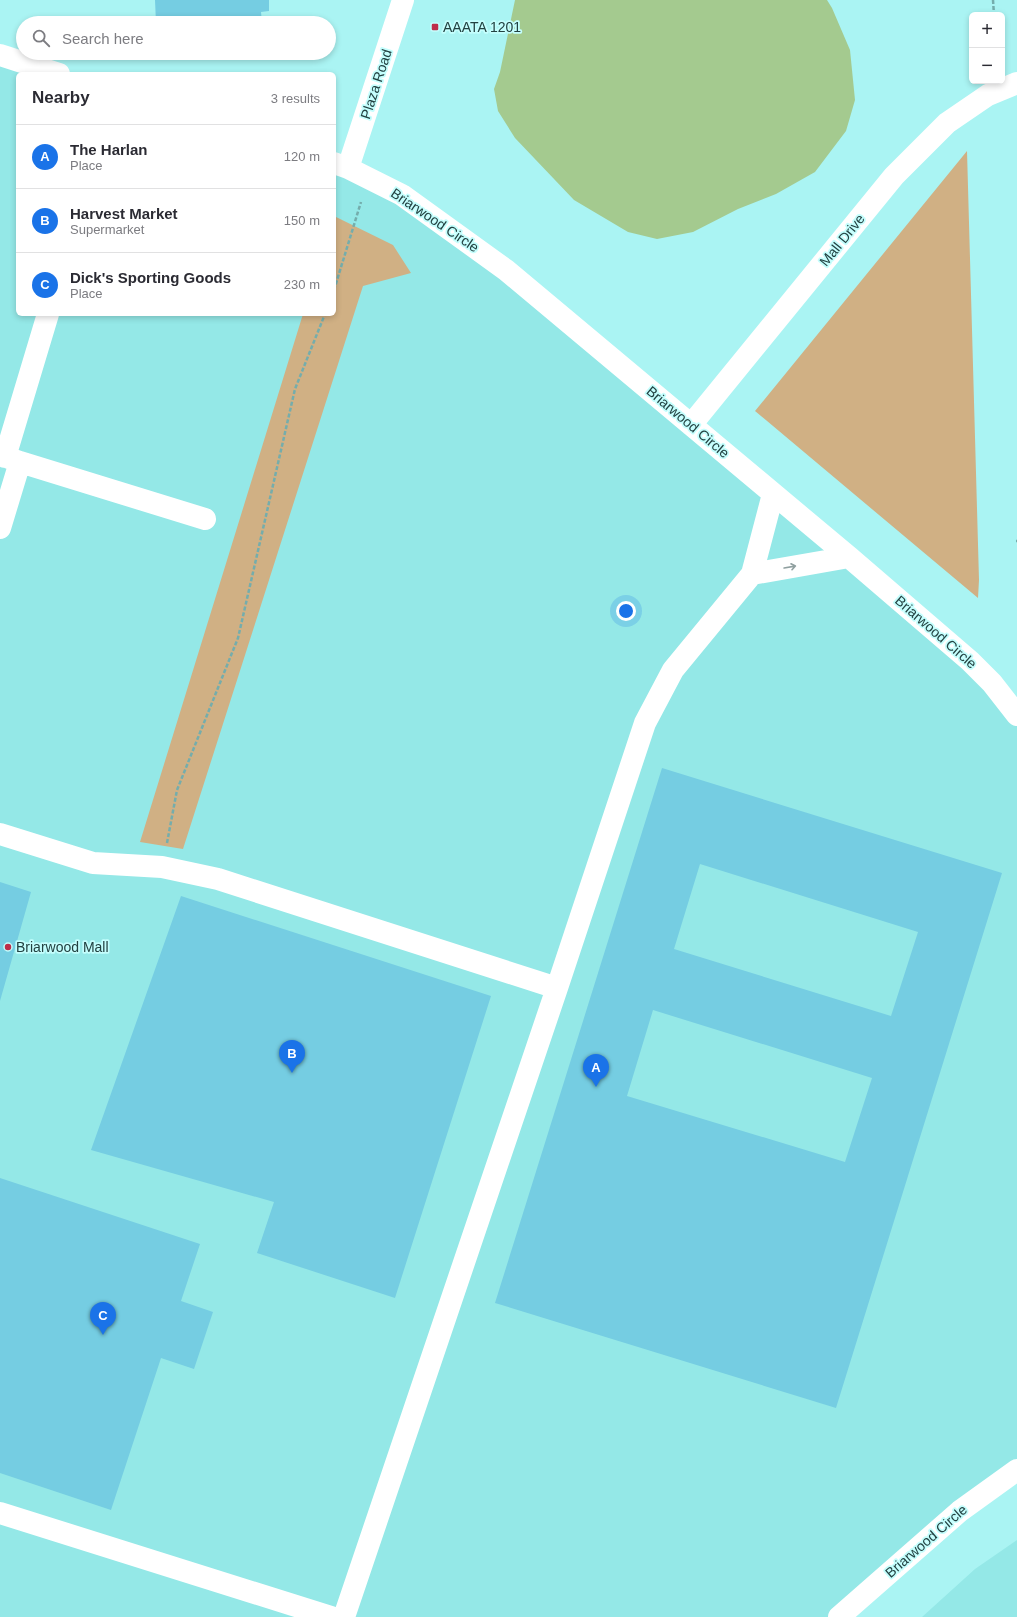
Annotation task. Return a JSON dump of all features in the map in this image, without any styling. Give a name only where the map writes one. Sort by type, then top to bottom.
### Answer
[{"type":"street","name":"Plaza Road","points":[[341,166],[403,0]]},
{"type":"street","points":[[0,55],[53,72]]},
{"type":"street","name":"Mall Drive","points":[[691,424],[894,176],[947,123],[988,95],[1017,83]]},
{"type":"street","name":"Briarwood Circle","points":[[341,166],[402,195],[506,270],[849,557],[970,661],[992,683],[1017,715]]},
{"type":"street","points":[[0,528],[9,458],[47,316]]},
{"type":"street","points":[[9,458],[205,519]]},
{"type":"street","points":[[344,1617],[645,723],[673,670],[752,574],[773,494]]},
{"type":"street","points":[[752,574],[849,557]]},
{"type":"street","points":[[0,834],[94,863],[162,867],[218,879],[557,988]]},
{"type":"street","name":"Briarwood Circle","points":[[839,1617],[960,1510],[1016,1472]]},
{"type":"street","points":[[0,1513],[331,1617]]},
{"type":"path","points":[[993,0],[994,12]]},
{"type":"path","points":[[336,284],[369,178]]},
{"type":"path","points":[[162,867],[177,790],[238,638],[295,389],[324,316]]},
{"type":"shaded area","points":[[515,0],[827,0],[850,50],[855,100],[846,131],[815,172],[776,194],[738,209],[693,232],[657,239],[628,232],[574,200],[515,138],[498,111],[494,89],[500,72]]},
{"type":"shaded area","points":[[0,55],[53,72],[16,72],[16,316],[336,316],[336,164],[506,270],[1017,715],[1017,1470],[839,1617],[0,1617]]},
{"type":"shaded area","points":[[967,151],[979,580],[978,598],[755,411]]},
{"type":"shaded area","points":[[336,217],[393,245],[411,273],[363,286],[183,849],[140,842],[302,316],[336,316]]},
{"type":"shaded area","points":[[1017,1540],[1017,1617],[922,1617],[975,1569]]},
{"type":"building","points":[[155,0],[269,0],[269,11],[261,12],[261,16],[156,16]]},
{"type":"building","points":[[662,768],[1002,873],[836,1408],[495,1303]],"holes":[[[700,864],[918,932],[891,1016],[674,949]],[[653,1010],[872,1078],[845,1162],[627,1096]]]},
{"type":"building","name":"Briarwood Mall","points":[[0,882],[31,892],[0,1001]]},
{"type":"building","points":[[181,896],[491,996],[395,1298],[257,1253],[274,1202],[91,1150]]},
{"type":"building","points":[[0,1178],[200,1244],[181,1301],[213,1312],[194,1369],[161,1358],[111,1510],[0,1473]]},
{"type":"place","name":"AAATA 1201","points":[[435,27]]},
{"type":"place","name":"Briarwood Mall","points":[[8,947]]},
{"type":"place","name":"Harvest Market","points":[[292,1073]]},
{"type":"place","name":"The Harlan","points":[[596,1087]]},
{"type":"place","name":"Dick's Sporting Goods","points":[[103,1335]]}]
